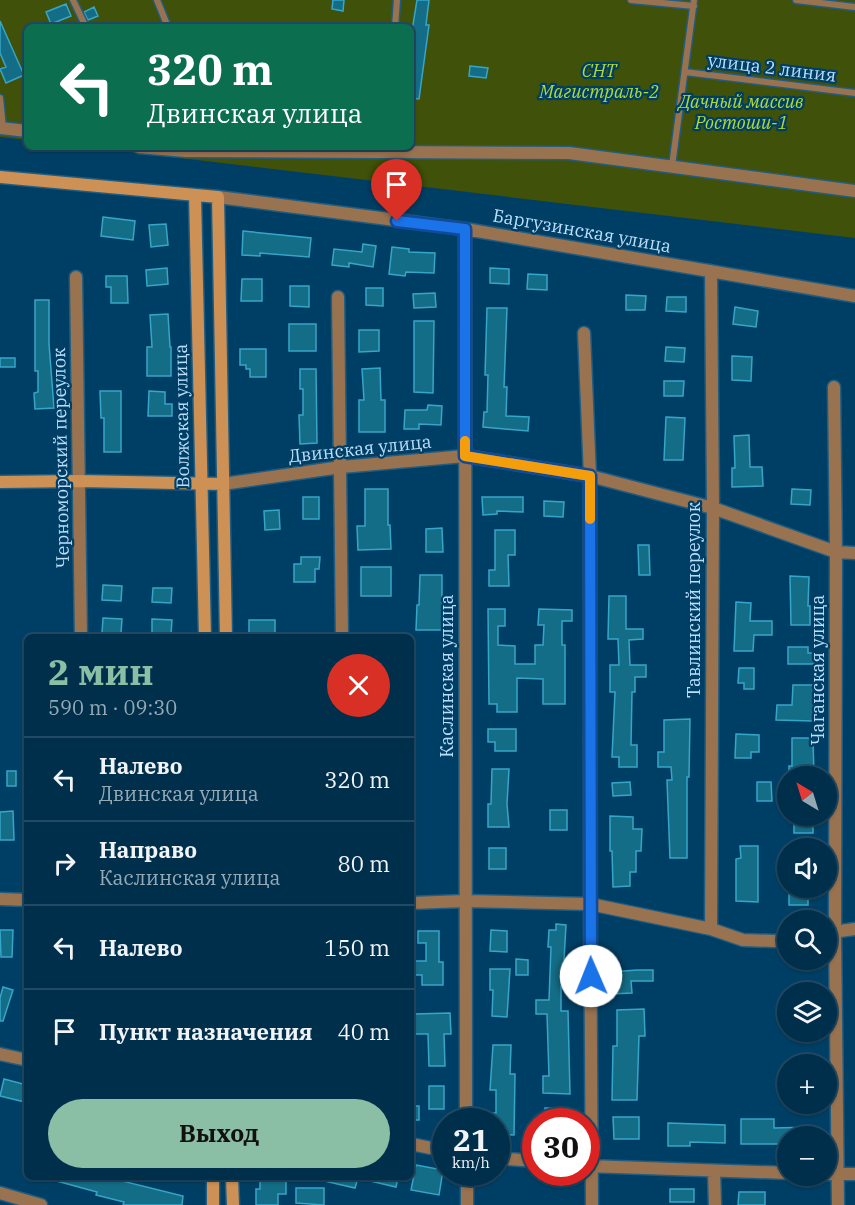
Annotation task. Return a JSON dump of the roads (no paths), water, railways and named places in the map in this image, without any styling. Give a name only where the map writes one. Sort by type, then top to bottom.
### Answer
[{"type":"street","points":[[2,128],[24,131]]},
{"type":"street","points":[[388,150],[568,153],[855,191]]},
{"type":"street","name":"Баргузинская улица","points":[[0,177],[195,195],[465,229],[855,296]]},
{"type":"street","name":"Волжская улица","points":[[195,195],[205,634]]},
{"type":"street","points":[[218,198],[226,634]]},
{"type":"street","name":"Каслинская улица","points":[[465,229],[466,1108]]},
{"type":"street","name":"Тавлинский переулок","points":[[711,271],[713,508],[711,929]]},
{"type":"street","name":"Черноморский переулок","points":[[76,277],[81,634]]},
{"type":"street","points":[[338,297],[342,634]]},
{"type":"street","points":[[584,333],[590,476],[590,1108]]},
{"type":"street","name":"Чаганская улица","points":[[831,910],[836,552],[834,387]]},
{"type":"street","name":"Двинская улица","points":[[0,482],[80,480],[223,484],[341,467],[465,456],[590,476],[713,508],[836,552],[855,553]]},
{"type":"street","points":[[0,899],[24,900]]},
{"type":"street","points":[[414,903],[590,904],[711,929],[743,940],[777,941]]},
{"type":"street","points":[[837,931],[855,929]]},
{"type":"street","name":"Чаганская улица","points":[[831,970],[832,1126]]},
{"type":"street","points":[[0,1054],[24,1059]]},
{"type":"street","points":[[414,1145],[432,1148]]},
{"type":"street","points":[[600,1166],[777,1173]]},
{"type":"street","points":[[714,1171],[715,1205]]},
{"type":"street","points":[[837,1174],[855,1174]]},
{"type":"street","points":[[213,1180],[213,1205]]},
{"type":"street","points":[[232,1180],[233,1205]]},
{"type":"street","points":[[467,1186],[467,1205]]},
{"type":"street","points":[[591,1186],[592,1205]]},
{"type":"street","name":"Чаганская улица","points":[[834,1186],[838,1205]]},
{"type":"street","points":[[0,1193],[40,1205]]},
{"type":"lane","points":[[73,0],[85,24]]},
{"type":"lane","points":[[157,0],[167,24]]},
{"type":"lane","points":[[395,24],[397,0]]},
{"type":"lane","points":[[631,0],[694,3],[671,167]]},
{"type":"lane","points":[[796,0],[855,7]]},
{"type":"lane","name":"улица 2 линия","points":[[684,72],[855,93]]},
{"type":"lane","points":[[0,98],[2,128]]},
{"type":"park label","name":"СНТ Магистраль-2","points":[[599,82]]},
{"type":"park label","name":"Дачный массив Ростоши-1","points":[[741,112]]}]
